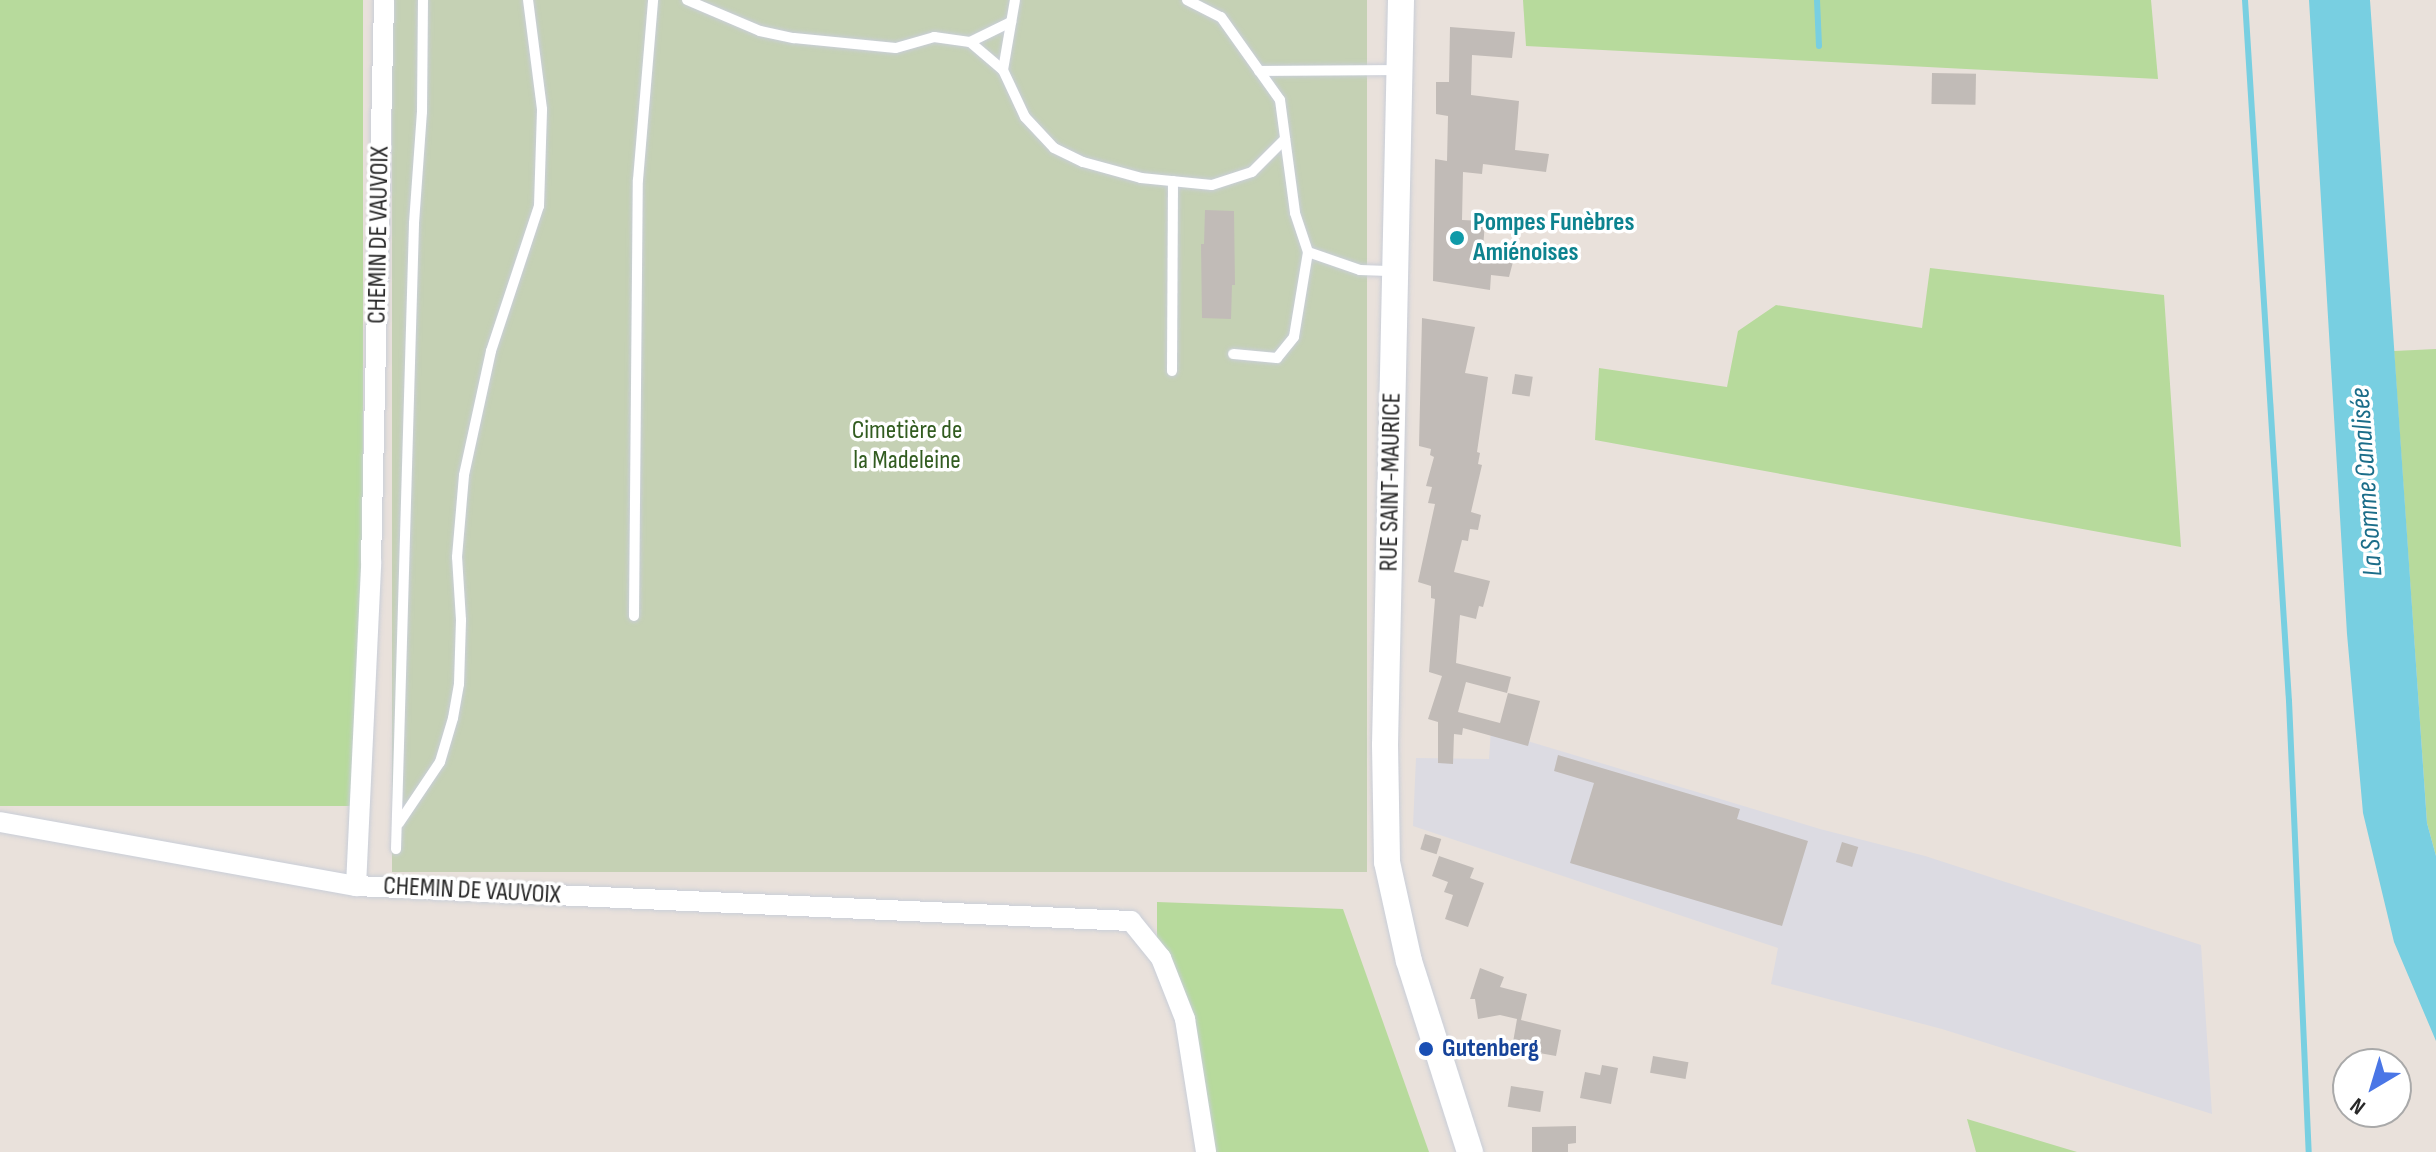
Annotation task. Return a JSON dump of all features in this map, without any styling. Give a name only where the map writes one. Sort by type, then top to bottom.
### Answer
[{"type":"street","name":"CHEMIN DE VAUVOIX","points":[[384,0],[371,562],[356,886],[1131,921],[1161,958],[1185,1019],[1206,1152]]},
{"type":"street","name":"RUE SAINT-MAURICE","points":[[1401,0],[1385,745],[1387,862],[1409,961],[1470,1152]]},
{"type":"street","points":[[0,822],[356,886]]},
{"type":"lane","points":[[396,849],[414,223],[422,112],[423,0]]},
{"type":"lane","points":[[399,823],[440,762],[453,718],[459,684],[461,620],[457,557],[464,475],[491,351],[539,206],[542,109],[528,0]]},
{"type":"lane","points":[[634,616],[638,180],[653,0]]},
{"type":"lane","points":[[687,0],[760,31],[794,38],[896,48],[934,37],[970,42],[1003,70],[1025,117],[1054,148],[1083,162],[1141,178],[1212,185],[1252,172],[1285,139]]},
{"type":"lane","points":[[1003,70],[1015,0]]},
{"type":"lane","points":[[1187,0],[1221,17],[1280,100],[1295,213],[1308,252],[1294,337],[1277,358],[1233,354]]},
{"type":"lane","points":[[970,42],[1011,22]]},
{"type":"lane","points":[[1259,71],[1400,70]]},
{"type":"lane","points":[[1172,371],[1173,181]]},
{"type":"lane","points":[[1308,252],[1360,270],[1396,272]]},
{"type":"shaded area","points":[[1491,730],[1820,829],[1925,856],[2201,945],[2212,1114],[1942,1029],[1771,984],[1778,948],[1413,826],[1416,758],[1489,759]]},
{"type":"green space","points":[[0,0],[363,0],[363,806],[0,806]]},
{"type":"green space","name":"Cimetière de la Madeleine","points":[[392,0],[1367,0],[1367,872],[392,872]]},
{"type":"green space","points":[[1523,0],[2151,0],[2158,79],[1526,46]]},
{"type":"green space","points":[[1930,268],[2164,295],[2181,547],[1595,440],[1599,368],[1727,387],[1738,331],[1776,305],[1922,328]]},
{"type":"green space","points":[[2436,349],[2436,856],[2427,823],[2394,351]]},
{"type":"green space","points":[[1157,902],[1343,909],[1429,1152],[1213,1152],[1157,940]]},
{"type":"green space","points":[[1967,1119],[2077,1152],[1976,1152]]},
{"type":"water","name":"La Somme Canalisée","points":[[2309,0],[2370,0],[2427,823],[2436,856],[2436,1041],[2394,942],[2363,813],[2347,634]]},
{"type":"building","points":[[1450,27],[1515,32],[1512,58],[1472,55],[1471,95],[1519,101],[1515,150],[1549,154],[1546,172],[1483,164],[1482,174],[1463,172],[1462,220],[1485,221],[1483,249],[1512,252],[1514,258],[1509,277],[1491,275],[1490,290],[1433,281],[1435,159],[1447,161],[1448,116],[1436,114],[1436,82],[1449,82]]},
{"type":"building","points":[[1932,73],[1976,74],[1975,105],[1931,104]]},
{"type":"building","points":[[1205,210],[1234,211],[1235,285],[1232,285],[1231,319],[1202,318],[1201,244],[1204,244]]},
{"type":"building","points":[[1422,318],[1475,327],[1465,373],[1488,377],[1477,452],[1480,453],[1478,464],[1482,465],[1471,512],[1481,515],[1478,530],[1470,529],[1468,541],[1462,540],[1454,572],[1490,581],[1483,607],[1479,606],[1476,619],[1460,615],[1456,663],[1511,677],[1507,693],[1466,682],[1458,712],[1500,723],[1508,693],[1540,701],[1528,746],[1463,728],[1462,735],[1454,734],[1453,764],[1438,763],[1438,722],[1428,719],[1442,676],[1429,672],[1435,599],[1431,598],[1431,586],[1418,582],[1435,504],[1428,503],[1432,487],[1426,486],[1434,457],[1430,455],[1431,449],[1419,446]]},
{"type":"building","points":[[1515,374],[1533,377],[1530,397],[1512,394]]},
{"type":"building","points":[[1558,755],[1740,809],[1737,819],[1808,841],[1782,926],[1570,863],[1594,783],[1554,771]]},
{"type":"building","points":[[1425,834],[1441,839],[1437,854],[1420,849]]},
{"type":"building","points":[[1842,842],[1858,847],[1852,867],[1836,862]]},
{"type":"building","points":[[1439,856],[1474,868],[1470,878],[1484,883],[1468,927],[1445,919],[1453,895],[1444,892],[1448,882],[1432,876]]},
{"type":"building","points":[[1480,968],[1504,977],[1500,987],[1527,994],[1521,1020],[1561,1030],[1556,1056],[1512,1048],[1517,1019],[1500,1015],[1478,1019],[1475,999],[1470,999]]},
{"type":"building","points":[[1653,1056],[1688,1062],[1686,1079],[1650,1073]]},
{"type":"building","points":[[1602,1065],[1618,1068],[1611,1104],[1580,1098],[1585,1072],[1600,1075]]},
{"type":"building","points":[[1511,1086],[1544,1091],[1540,1112],[1508,1107]]},
{"type":"building","points":[[1576,1126],[1576,1143],[1568,1144],[1568,1152],[1532,1152],[1532,1127]]},
{"type":"waterway","points":[[1817,0],[1819,46]]},
{"type":"waterway","points":[[2245,0],[2289,701],[2309,1152]]},
{"type":"place","name":"Pompes Funèbres Amiénoises","points":[[1457,238]]},
{"type":"place","name":"Gutenberg","points":[[1426,1049]]}]
